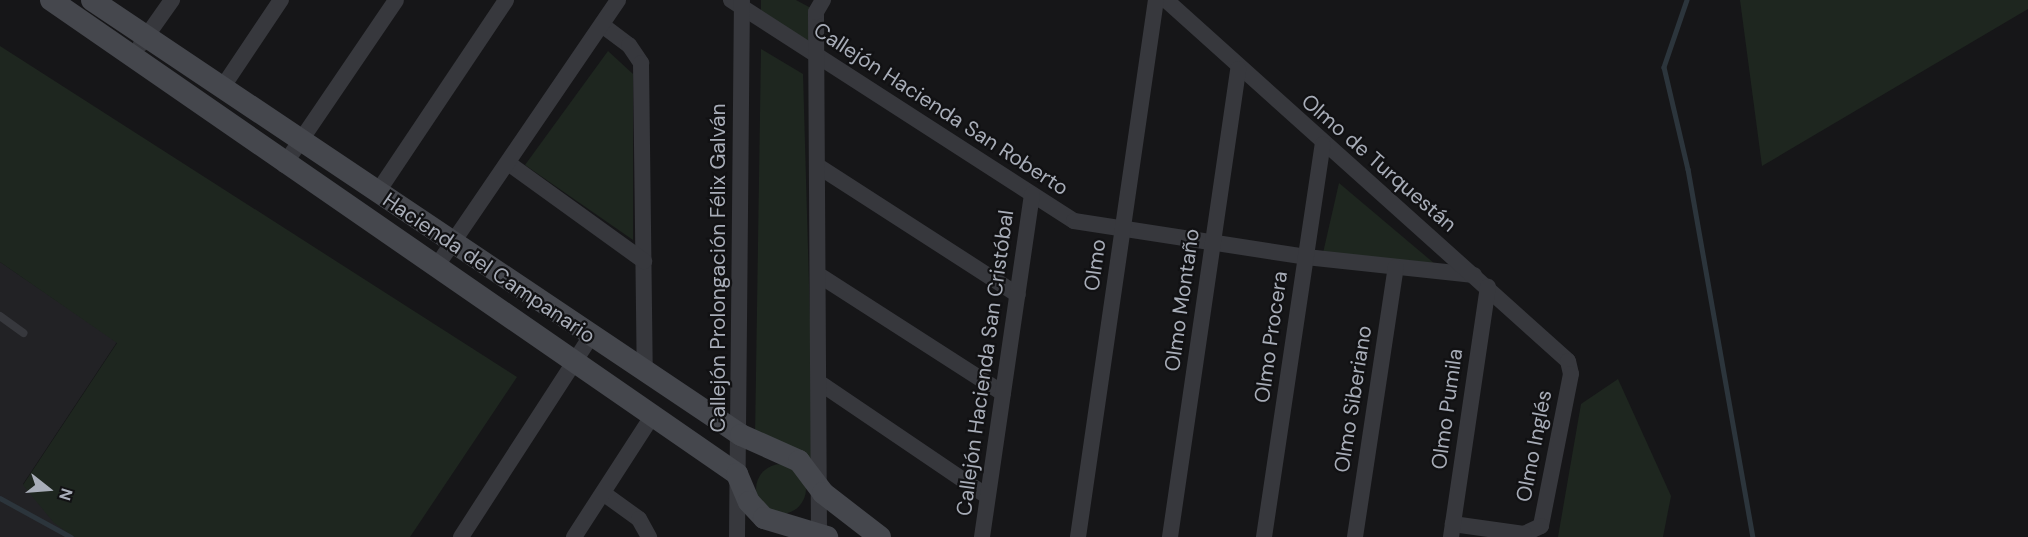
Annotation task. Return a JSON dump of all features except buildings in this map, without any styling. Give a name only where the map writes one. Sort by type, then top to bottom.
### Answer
[{"type":"street","name":"Hacienda del Campanario","points":[[51,0],[130,60],[653,414],[737,474]]},
{"type":"street","name":"Hacienda del Campanario","points":[[92,0],[741,435],[799,461],[823,494],[880,537]]},
{"type":"street","points":[[130,60],[172,0]]},
{"type":"street","points":[[222,88],[281,0]]},
{"type":"street","points":[[284,165],[396,0]]},
{"type":"street","points":[[377,193],[506,0]]},
{"type":"street","points":[[436,267],[618,0]]},
{"type":"street","name":"Olmo","points":[[1078,537],[1156,0]]},
{"type":"street","name":"Olmo de Turquestán","points":[[1166,0],[1238,69],[1565,357]]},
{"type":"street","name":"Callejón Hacienda San Roberto","points":[[738,2],[818,57],[1066,217],[1123,231],[1214,244],[1306,257],[1474,275]]},
{"type":"street","name":"Callejón Prolongación Félix Galván","points":[[737,537],[737,474],[741,435],[738,2]]},
{"type":"street","points":[[737,474],[749,502],[764,518],[822,535],[823,386],[818,57],[820,6]]},
{"type":"street","points":[[602,25],[629,45],[640,63],[645,371]]},
{"type":"street","name":"Olmo Montaño","points":[[1170,537],[1238,69]]},
{"type":"street","name":"Olmo Procera","points":[[1264,537],[1323,144]]},
{"type":"street","points":[[508,163],[644,261]]},
{"type":"street","points":[[821,168],[1018,295]]},
{"type":"street","name":"Callejón Hacienda San Cristóbal","points":[[982,537],[1032,195]]},
{"type":"street","name":"Olmo Siberiano","points":[[1354,537],[1396,267]]},
{"type":"street","points":[[822,277],[1003,393]]},
{"type":"street","name":"Olmo Pumila","points":[[1452,530],[1488,287]]},
{"type":"street","points":[[462,537],[591,336]]},
{"type":"street","name":"Olmo Inglés","points":[[1452,530],[1524,534],[1541,526],[1571,374],[1565,357]]},
{"type":"street","points":[[823,386],[987,496]]},
{"type":"street","points":[[574,537],[653,414]]},
{"type":"street","points":[[603,494],[639,519],[649,537]]},
{"type":"lane","points":[[0,316],[23,333]]},
{"type":"shaded area","points":[[761,0],[796,0],[809,7],[811,43],[761,11]]},
{"type":"shaded area","points":[[1740,0],[2028,0],[2028,9],[1762,166]]},
{"type":"shaded area","points":[[0,46],[517,377],[410,537],[74,537],[54,523],[23,485],[117,343],[0,262]]},
{"type":"shaded area","points":[[761,49],[803,74],[814,460],[755,439]]},
{"type":"shaded area","points":[[608,51],[633,74],[633,240],[525,165]]},
{"type":"shaded area","points":[[1339,183],[1448,275],[1323,253]]},
{"type":"shaded area","points":[[0,262],[117,342],[23,484],[74,537],[0,537]]},
{"type":"shaded area","points":[[1618,379],[1671,496],[1663,537],[1558,537],[1581,404]]},
{"type":"shaded area","points":[[776,464],[786,464],[799,471],[806,484],[806,494],[799,507],[786,514],[776,514],[767,510],[760,503],[756,494],[756,484],[760,475],[767,468]]},
{"type":"waterway","points":[[1687,0],[1664,67],[1688,169],[1753,537]]},
{"type":"waterway","points":[[0,498],[71,537]]}]
